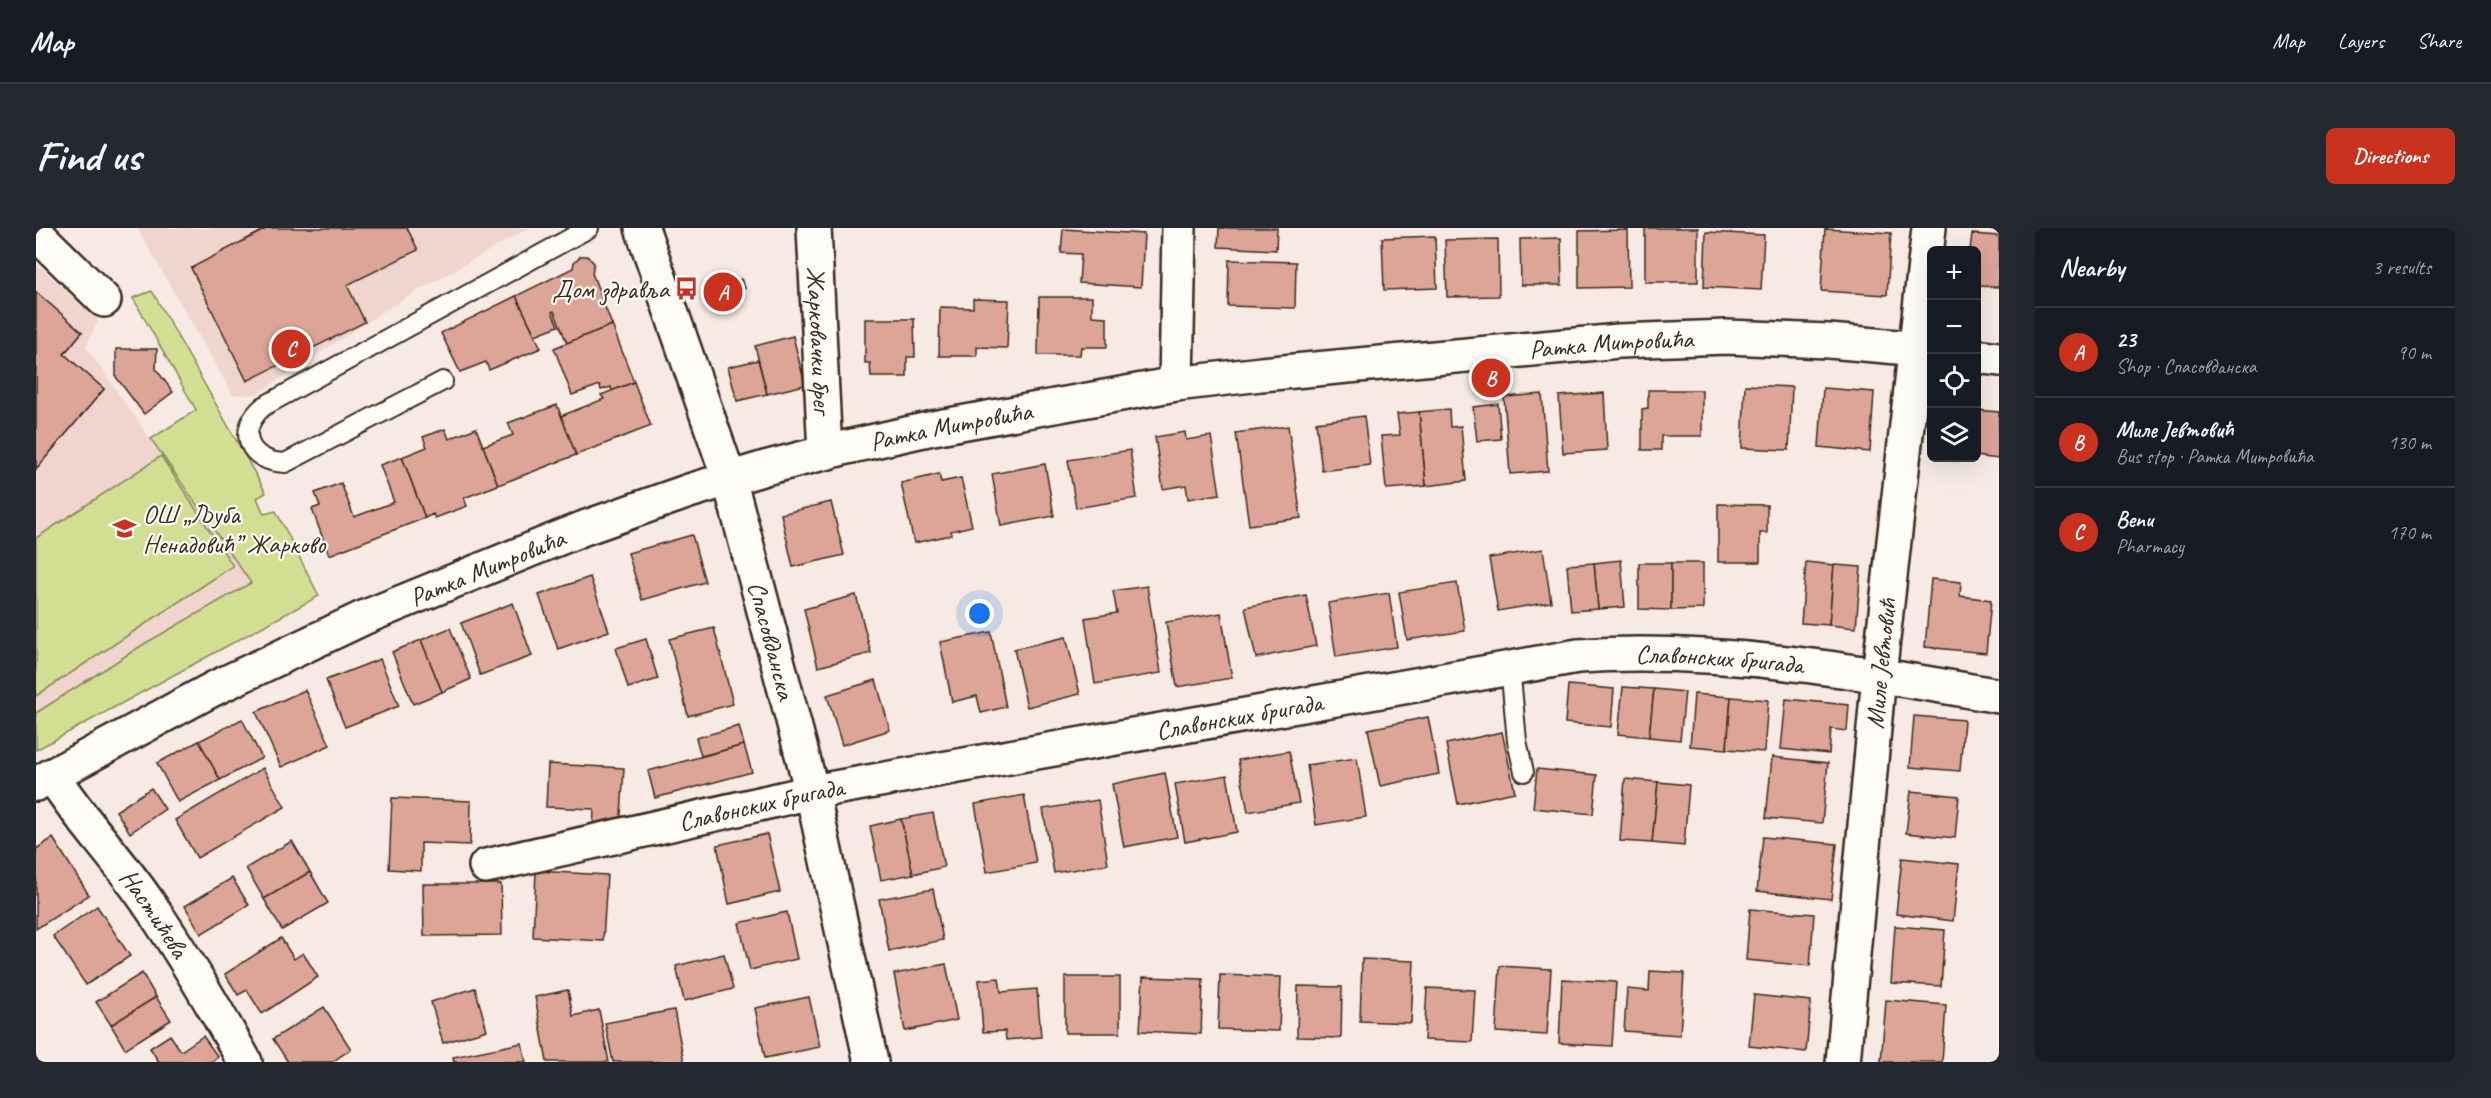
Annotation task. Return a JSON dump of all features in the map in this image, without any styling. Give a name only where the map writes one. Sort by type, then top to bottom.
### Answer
[{"type":"street","name":"Спасовданска","points":[[642,228],[729,478],[812,792],[871,1062]]},
{"type":"street","name":"Жарковачки брег","points":[[814,228],[825,453]]},
{"type":"street","points":[[1176,384],[1179,228]]},
{"type":"street","name":"Миле Јевтовић","points":[[1843,1062],[1880,675],[1924,350],[1929,228]]},
{"type":"street","points":[[36,232],[104,300]]},
{"type":"street","name":"Ратка Митровића","points":[[44,779],[213,689],[363,618],[584,528],[729,478],[933,428],[1176,384],[1261,374],[1655,339],[1726,338],[1829,341],[1924,350]]},
{"type":"street","points":[[1981,357],[1999,359]]},
{"type":"street","name":"Славонских бригада","points":[[486,866],[812,792],[1510,666],[1578,656],[1627,653],[1708,656],[1880,675],[1999,696]]},
{"type":"street","name":"Настићева","points":[[44,779],[67,798],[149,903],[245,1062]]},
{"type":"lane","points":[[443,381],[285,463],[271,463],[261,458],[251,447],[248,435],[250,423],[264,406],[589,228]]},
{"type":"lane","points":[[1510,666],[1517,741],[1524,772]]},
{"type":"shaded area","points":[[137,228],[529,228],[393,305],[257,394],[233,395]]},
{"type":"shaded area","name":"ОШ „Љуба Ненадовић” Жарково","points":[[36,263],[98,320],[86,347],[276,619],[36,750]]},
{"type":"green space","points":[[152,291],[266,493],[257,498],[264,514],[276,511],[319,596],[36,750],[36,713],[144,644],[251,583],[151,439],[196,410],[133,298]]},
{"type":"green space","points":[[161,456],[233,566],[36,696],[36,538]]},
{"type":"building","points":[[268,228],[407,228],[418,250],[347,285],[365,322],[247,381],[191,268]]},
{"type":"building","points":[[1219,228],[1277,228],[1276,250],[1218,247]]},
{"type":"building","points":[[1645,228],[1698,228],[1698,282],[1645,282]]},
{"type":"building","points":[[1063,229],[1144,234],[1141,287],[1079,283],[1081,254],[1061,253]]},
{"type":"building","points":[[1825,229],[1891,233],[1887,295],[1821,291]]},
{"type":"building","points":[[1628,230],[1629,287],[1579,288],[1579,231]]},
{"type":"building","points":[[1706,232],[1764,235],[1761,290],[1704,287]]},
{"type":"building","points":[[1972,234],[1999,236],[1999,287],[1981,286],[1981,246],[1970,246]]},
{"type":"building","points":[[1435,236],[1437,288],[1384,290],[1382,238]]},
{"type":"building","points":[[1561,238],[1562,285],[1521,285],[1520,239]]},
{"type":"building","points":[[1498,239],[1499,296],[1447,297],[1445,240]]},
{"type":"building","points":[[581,256],[587,256],[594,263],[592,273],[612,325],[567,343],[554,311],[552,312],[558,326],[535,335],[516,296],[573,268],[574,262]]},
{"type":"building","points":[[1229,260],[1296,262],[1295,308],[1228,306]]},
{"type":"building","points":[[723,277],[735,282],[741,279],[745,288],[738,291],[733,300],[725,305],[716,298],[712,290],[715,280]]},
{"type":"building","points":[[36,292],[82,332],[64,354],[104,389],[36,469]]},
{"type":"building","points":[[36,292],[82,332],[64,354],[104,389],[36,469]]},
{"type":"building","points":[[516,296],[541,348],[489,370],[486,362],[460,372],[441,333]]},
{"type":"building","points":[[1039,297],[1092,297],[1092,316],[1107,317],[1107,347],[1081,347],[1080,355],[1038,355]]},
{"type":"building","points":[[973,299],[1009,300],[1007,348],[977,347],[977,356],[939,356],[940,307],[973,308]]},
{"type":"building","points":[[865,319],[914,319],[915,357],[907,357],[907,377],[871,377],[870,363],[865,363]]},
{"type":"building","points":[[612,325],[634,382],[612,391],[611,387],[601,390],[600,385],[572,395],[554,348]]},
{"type":"building","points":[[793,336],[805,385],[767,394],[755,346]]},
{"type":"building","points":[[116,349],[157,349],[156,369],[173,392],[144,414],[116,377]]},
{"type":"building","points":[[758,360],[767,394],[737,401],[728,367]]},
{"type":"building","points":[[634,382],[651,426],[576,455],[561,416],[604,399],[601,395]]},
{"type":"building","points":[[1745,385],[1792,387],[1789,450],[1742,448]]},
{"type":"building","points":[[1823,388],[1874,392],[1870,452],[1819,447]]},
{"type":"building","points":[[1648,390],[1702,390],[1702,436],[1661,436],[1661,450],[1642,450],[1642,409],[1648,408]]},
{"type":"building","points":[[1604,393],[1607,450],[1563,453],[1559,396]]},
{"type":"building","points":[[1542,394],[1548,471],[1510,474],[1504,397]]},
{"type":"building","points":[[1498,404],[1501,439],[1477,441],[1473,407]]},
{"type":"building","points":[[557,405],[576,455],[498,485],[483,446],[513,435],[508,423]]},
{"type":"building","points":[[1449,409],[1450,427],[1461,426],[1466,481],[1426,486],[1419,412]]},
{"type":"building","points":[[1981,410],[1999,412],[1998,459],[1981,457]]},
{"type":"building","points":[[1419,412],[1426,486],[1386,489],[1381,436],[1400,435],[1397,414]]},
{"type":"building","points":[[1364,416],[1370,465],[1322,471],[1316,422]]},
{"type":"building","points":[[1288,426],[1301,518],[1249,525],[1236,433]]},
{"type":"building","points":[[476,428],[498,485],[464,498],[467,506],[435,518],[433,514],[425,518],[402,457],[427,447],[423,437],[445,429],[449,439]]},
{"type":"building","points":[[1185,432],[1186,440],[1211,436],[1220,494],[1188,499],[1186,485],[1163,489],[1155,437]]},
{"type":"building","points":[[1130,450],[1137,498],[1076,508],[1068,460]]},
{"type":"building","points":[[402,457],[425,518],[329,555],[312,509],[320,506],[315,493],[341,483],[354,517],[394,502],[380,465]]},
{"type":"building","points":[[1045,464],[1054,516],[1001,526],[992,474]]},
{"type":"building","points":[[939,474],[941,482],[961,478],[972,526],[951,531],[951,535],[914,543],[901,483]]},
{"type":"building","points":[[831,502],[844,555],[793,567],[781,514]]},
{"type":"building","points":[[1718,504],[1767,505],[1767,533],[1760,533],[1760,562],[1718,562]]},
{"type":"building","points":[[692,535],[705,582],[642,600],[628,553]]},
{"type":"building","points":[[1543,549],[1551,602],[1498,611],[1489,558]]},
{"type":"building","points":[[1621,560],[1625,607],[1598,609],[1594,563]]},
{"type":"building","points":[[1806,562],[1834,565],[1829,625],[1801,623]]},
{"type":"building","points":[[1594,563],[1598,609],[1571,611],[1567,565]]},
{"type":"building","points":[[1639,563],[1671,563],[1671,610],[1639,609]]},
{"type":"building","points":[[1671,563],[1703,563],[1703,609],[1671,610]]},
{"type":"building","points":[[1834,565],[1861,567],[1856,628],[1829,625]]},
{"type":"building","points":[[590,577],[609,631],[558,649],[539,595]]},
{"type":"building","points":[[1931,579],[1961,582],[1960,596],[1991,600],[1986,653],[1925,647]]},
{"type":"building","points":[[1457,583],[1465,631],[1407,640],[1399,592]]},
{"type":"building","points":[[1147,586],[1161,673],[1095,684],[1085,618],[1117,613],[1113,591]]},
{"type":"building","points":[[1389,593],[1397,647],[1336,657],[1328,603]]},
{"type":"building","points":[[856,595],[871,653],[818,667],[804,609]]},
{"type":"building","points":[[1306,595],[1316,646],[1256,658],[1245,607]]},
{"type":"building","points":[[513,603],[532,656],[480,675],[461,623]]},
{"type":"building","points":[[1221,613],[1232,678],[1177,687],[1166,622]]},
{"type":"building","points":[[450,628],[471,679],[442,692],[421,640]]},
{"type":"building","points":[[714,628],[733,704],[688,716],[669,639]]},
{"type":"building","points":[[991,632],[1006,707],[981,713],[977,696],[952,702],[940,642]]},
{"type":"building","points":[[1066,637],[1080,694],[1027,707],[1014,649]]},
{"type":"building","points":[[646,639],[658,679],[628,688],[616,648]]},
{"type":"building","points":[[421,640],[442,692],[413,704],[392,652]]},
{"type":"building","points":[[380,659],[399,706],[345,727],[326,680]]},
{"type":"building","points":[[876,680],[890,730],[842,745],[827,695]]},
{"type":"building","points":[[1568,685],[1614,689],[1611,727],[1565,723]]},
{"type":"building","points":[[1623,687],[1654,689],[1649,737],[1618,734]]},
{"type":"building","points":[[1654,689],[1685,692],[1680,740],[1649,737]]},
{"type":"building","points":[[305,690],[330,745],[281,767],[256,712]]},
{"type":"building","points":[[1694,694],[1731,697],[1727,749],[1690,746]]},
{"type":"building","points":[[1731,697],[1768,700],[1764,752],[1727,749]]},
{"type":"building","points":[[1786,699],[1849,705],[1847,731],[1831,729],[1829,754],[1781,749]]},
{"type":"building","points":[[1914,716],[1964,720],[1960,771],[1910,767]]},
{"type":"building","points":[[1428,717],[1439,774],[1380,786],[1368,729]]},
{"type":"building","points":[[242,719],[262,758],[220,780],[199,741]]},
{"type":"building","points":[[739,726],[744,745],[701,756],[696,738]]},
{"type":"building","points":[[1502,732],[1515,792],[1458,804],[1446,744]]},
{"type":"building","points":[[199,741],[220,780],[178,802],[157,763]]},
{"type":"building","points":[[744,745],[752,772],[655,798],[648,771]]},
{"type":"building","points":[[1289,751],[1299,803],[1248,812],[1238,760]]},
{"type":"building","points":[[1772,757],[1828,763],[1822,823],[1766,818]]},
{"type":"building","points":[[1357,758],[1366,817],[1316,825],[1307,765]]},
{"type":"building","points":[[548,764],[624,768],[620,830],[593,829],[594,809],[546,807]]},
{"type":"building","points":[[263,768],[285,807],[197,858],[175,820]]},
{"type":"building","points":[[1537,769],[1597,775],[1593,814],[1533,808]]},
{"type":"building","points":[[1165,773],[1177,837],[1124,847],[1112,784]]},
{"type":"building","points":[[1227,775],[1237,832],[1185,842],[1175,784]]},
{"type":"building","points":[[1625,779],[1658,782],[1652,843],[1620,841]]},
{"type":"building","points":[[1658,782],[1689,785],[1684,846],[1652,843]]},
{"type":"building","points":[[151,788],[165,809],[130,833],[116,811]]},
{"type":"building","points":[[1911,791],[1959,796],[1955,838],[1906,833]]},
{"type":"building","points":[[1024,795],[1036,863],[987,872],[975,804]]},
{"type":"building","points":[[392,798],[471,801],[470,845],[421,843],[421,871],[389,869]]},
{"type":"building","points":[[1098,800],[1108,864],[1054,873],[1043,809]]},
{"type":"building","points":[[933,813],[944,867],[913,874],[901,819]]},
{"type":"building","points":[[901,819],[913,874],[881,880],[870,826]]},
{"type":"building","points":[[767,834],[780,892],[729,904],[717,845]]},
{"type":"building","points":[[1763,837],[1837,844],[1831,899],[1757,891]]},
{"type":"building","points":[[53,838],[89,895],[36,929],[36,849]]},
{"type":"building","points":[[292,841],[310,872],[264,899],[246,868]]},
{"type":"building","points":[[1902,858],[1959,864],[1953,921],[1896,914]]},
{"type":"building","points":[[536,871],[607,875],[603,941],[533,937]]},
{"type":"building","points":[[310,872],[328,903],[282,930],[264,899]]},
{"type":"building","points":[[232,878],[249,905],[201,934],[185,906]]},
{"type":"building","points":[[423,884],[501,884],[502,935],[424,936]]},
{"type":"building","points":[[933,889],[943,940],[889,951],[879,899]]},
{"type":"building","points":[[97,906],[130,956],[86,985],[53,936]]},
{"type":"building","points":[[1750,909],[1814,914],[1810,966],[1746,960]]},
{"type":"building","points":[[787,912],[797,959],[750,970],[739,923]]},
{"type":"building","points":[[1895,926],[1945,930],[1941,986],[1891,983]]},
{"type":"building","points":[[281,938],[294,959],[303,953],[318,977],[262,1014],[247,990],[238,995],[225,974]]},
{"type":"building","points":[[724,954],[733,989],[684,1001],[676,966]]},
{"type":"building","points":[[1362,959],[1414,961],[1411,1023],[1360,1021]]},
{"type":"building","points":[[946,964],[957,1020],[905,1031],[894,974]]},
{"type":"building","points":[[1500,966],[1551,969],[1547,1035],[1496,1032]]},
{"type":"building","points":[[1650,971],[1684,973],[1680,1035],[1624,1031],[1627,989],[1649,991]]},
{"type":"building","points":[[142,973],[156,997],[111,1025],[96,1002]]},
{"type":"building","points":[[1220,975],[1281,977],[1279,1031],[1218,1029]]},
{"type":"building","points":[[1065,977],[1120,977],[1120,1033],[1065,1033]]},
{"type":"building","points":[[1143,977],[1203,979],[1201,1034],[1140,1031]]},
{"type":"building","points":[[999,978],[1001,992],[1037,989],[1041,1037],[1006,1040],[1005,1031],[983,1032],[979,980]]},
{"type":"building","points":[[1562,979],[1616,982],[1612,1046],[1559,1043]]},
{"type":"building","points":[[1298,986],[1342,987],[1341,1038],[1297,1037]]},
{"type":"building","points":[[475,988],[487,1030],[443,1043],[431,1002]]},
{"type":"building","points":[[1427,988],[1475,990],[1472,1042],[1424,1040]]},
{"type":"building","points":[[568,990],[573,1016],[599,1010],[609,1062],[547,1062],[535,997]]},
{"type":"building","points":[[1754,995],[1811,1001],[1806,1052],[1749,1046]]},
{"type":"building","points":[[156,997],[171,1020],[125,1049],[111,1025]]},
{"type":"building","points":[[809,997],[820,1047],[765,1058],[755,1008]]},
{"type":"building","points":[[1886,1000],[1946,1005],[1942,1062],[1881,1062]]},
{"type":"building","points":[[324,1007],[351,1049],[332,1062],[288,1062],[273,1039]]},
{"type":"building","points":[[674,1010],[684,1062],[613,1062],[605,1023]]},
{"type":"building","points":[[170,1035],[181,1051],[203,1036],[218,1057],[211,1062],[159,1062],[150,1048]]},
{"type":"building","points":[[522,1043],[526,1062],[454,1062],[453,1057]]},
{"type":"place","name":"Дом здравља","points":[[687,289]]},
{"type":"place","name":"23","points":[[723,292]]},
{"type":"place","name":"Benu","points":[[291,349]]},
{"type":"place","name":"Миле Јевтовић","points":[[1491,378]]},
{"type":"place","name":"ОШ „Љуба Ненадовић” Жарково","points":[[125,529]]}]
